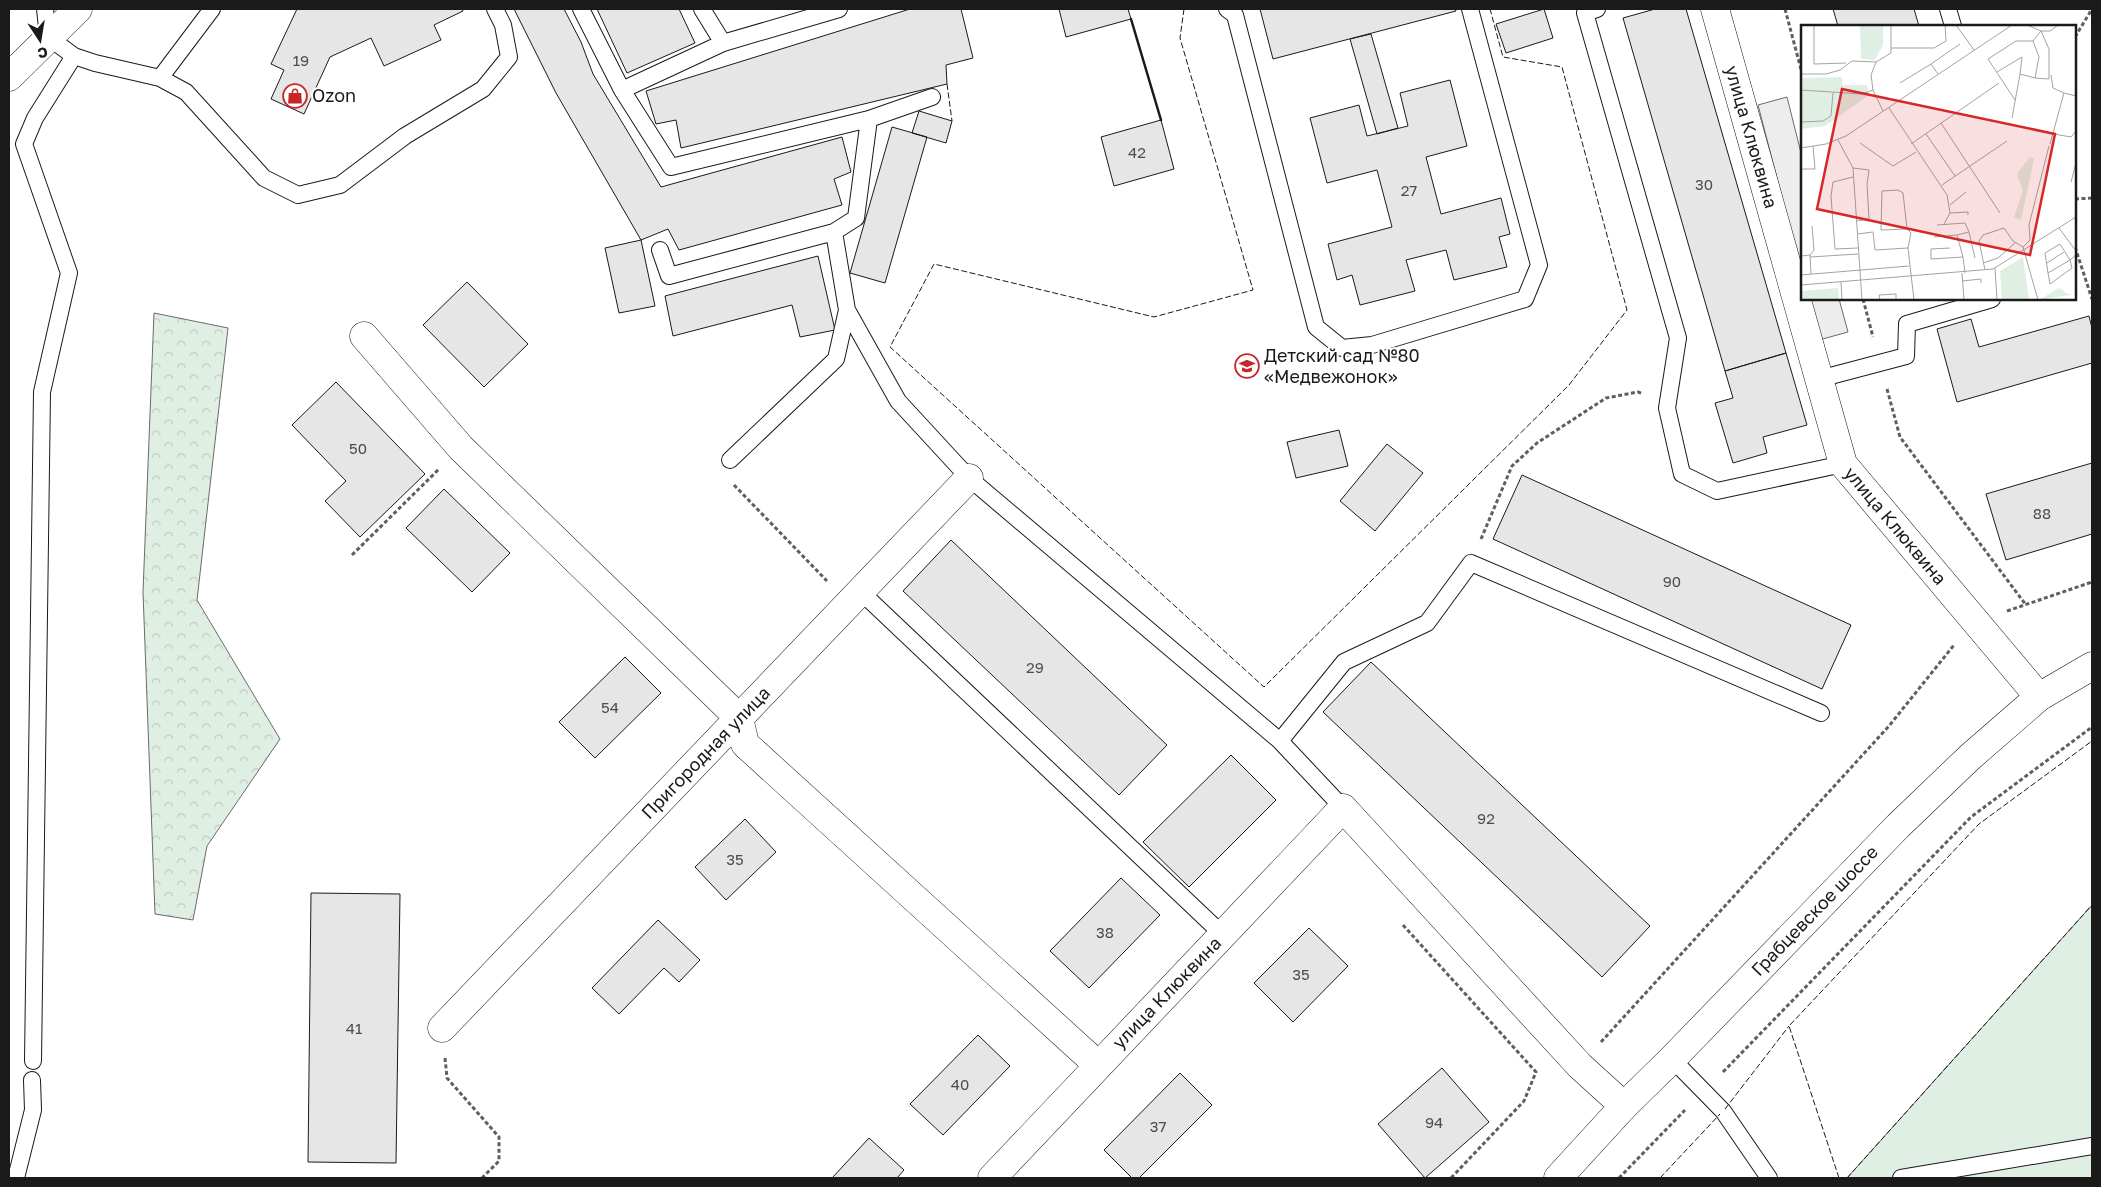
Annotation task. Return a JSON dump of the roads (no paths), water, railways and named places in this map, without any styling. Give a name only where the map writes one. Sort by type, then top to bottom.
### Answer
[{"type":"street","points":[[9,77],[78,9]]},
{"type":"street","name":"улица Клюквина","points":[[1715,9],[1843,464],[2039,697]]},
{"type":"street","points":[[364,336],[461,448],[739,718],[745,744],[1098,1065]]},
{"type":"street","name":"Пригородная улица","points":[[442,1028],[969,478]]},
{"type":"street","name":"Грабцевское шоссе","points":[[1558,1178],[1624,1106],[1898,826],[1970,756],[2039,697],[2092,666]]},
{"type":"street","points":[[1343,808],[1580,1066],[1624,1106]]},
{"type":"street","name":"улица Клюквина","points":[[992,1178],[1343,808]]},
{"type":"lane","points":[[45,9],[48,37],[74,56],[94,63],[160,78],[186,92],[264,178],[298,195],[340,185],[405,136],[483,89],[509,57],[503,25],[495,9]]},
{"type":"lane","points":[[160,78],[212,9]]},
{"type":"lane","points":[[581,9],[622,90],[671,167],[869,119],[932,97]]},
{"type":"lane","points":[[702,9],[723,43]]},
{"type":"lane","points":[[622,90],[723,43],[838,9]]},
{"type":"lane","points":[[1227,9],[1236,14],[1316,326],[1342,348],[1372,345],[1525,299],[1539,265],[1470,9]]},
{"type":"lane","points":[[1597,9],[1585,13],[1678,338],[1667,408],[1682,474],[1717,491],[1843,464]]},
{"type":"lane","points":[[1948,9],[1953,25]]},
{"type":"lane","points":[[33,1061],[42,392],[69,273],[24,144],[35,118],[74,56]]},
{"type":"lane","points":[[660,250],[669,276],[834,232],[856,218],[869,119]]},
{"type":"lane","points":[[834,232],[847,310],[898,401],[969,478],[1280,741],[1343,808]]},
{"type":"lane","points":[[1819,379],[1906,356],[1907,324],[1989,300]]},
{"type":"lane","points":[[730,460],[836,359],[847,310]]},
{"type":"lane","points":[[1280,741],[1344,662],[1427,623],[1471,563],[1820,713]]},
{"type":"lane","points":[[854,597],[1222,934]]},
{"type":"lane","points":[[1672,1059],[1723,1111],[1769,1178]]},
{"type":"lane","points":[[16,1178],[33,1110],[32,1080]]},
{"type":"lane","points":[[1901,1178],[2092,1146]]},
{"type":"place","name":"Ozon","points":[[295,96]]},
{"type":"place","name":"Детский сад №80 «Медвежонок»","points":[[1247,366]]}]
